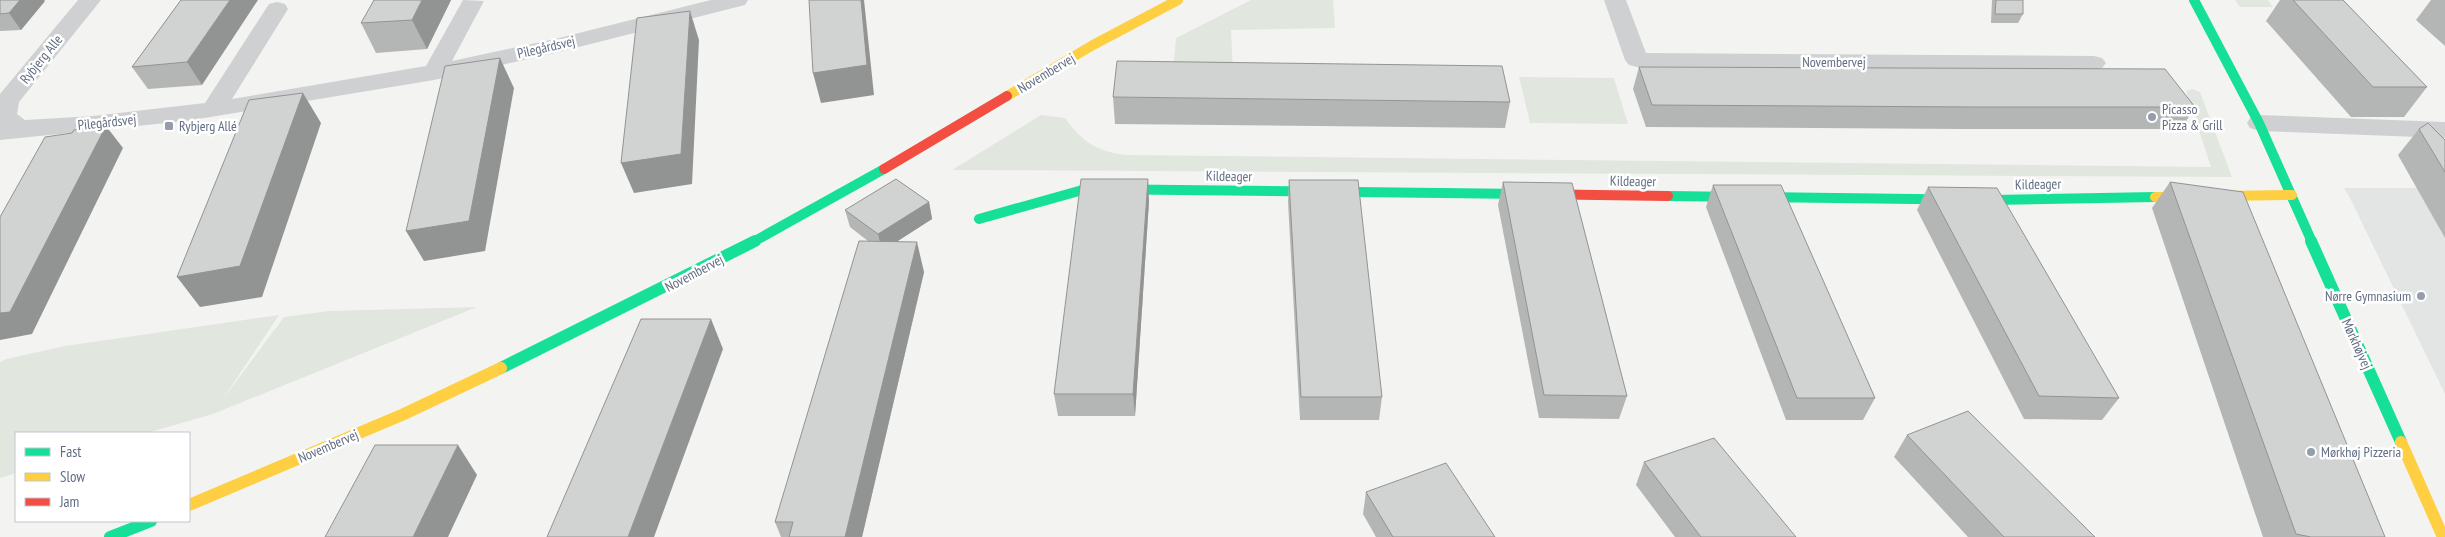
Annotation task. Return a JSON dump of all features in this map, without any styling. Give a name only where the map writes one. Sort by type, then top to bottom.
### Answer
[{"type":"street","name":"Rybjerg Alle","points":[[38,130],[18,127],[5,116],[7,101],[90,0]]},
{"type":"street","name":"Pilegårdsvej","points":[[0,132],[38,130],[214,108],[434,73],[663,10],[737,0]]},
{"type":"street","name":"Novembervej","points":[[1615,0],[1638,60],[2094,63]]},
{"type":"street","name":"Mørkhøjvej","points":[[2194,0],[2259,123],[2443,537]]},
{"type":"street","points":[[434,73],[473,1]]},
{"type":"street","name":"Novembervej","points":[[190,505],[404,414],[604,319],[819,207],[1085,50],[1173,1]]},
{"type":"street","points":[[214,108],[277,9]]},
{"type":"street","points":[[2259,123],[2445,130]]},
{"type":"street","name":"Kildeager","points":[[979,219],[1086,189],[1992,200],[2292,195]]},
{"type":"street","points":[[110,537],[148,522]]},
{"type":"shaded area","points":[[1251,0],[1333,0],[1335,28],[1231,30],[1233,70],[1173,70],[1176,38]]},
{"type":"shaded area","points":[[2235,0],[2268,0],[2273,7],[2240,7]]},
{"type":"shaded area","points":[[1519,77],[1614,78],[1628,124],[1530,123]]},
{"type":"shaded area","points":[[2192,89],[2200,92],[2232,177],[952,170],[1041,115],[1065,118],[1077,133],[1090,144],[1105,151],[1125,155],[2211,167],[2186,91]]},
{"type":"shaded area","name":"Nørre Gymnasium","points":[[2344,188],[2445,188],[2445,394],[2350,198]]},
{"type":"shaded area","points":[[477,307],[213,414],[150,432],[15,432],[15,473],[0,478],[0,362],[65,346],[279,315],[223,399],[284,317],[329,311]]},
{"type":"building","points":[[0,0],[20,0],[9,13],[0,14]]},
{"type":"building","points":[[181,0],[230,0],[187,62],[132,67]]},
{"type":"building","points":[[374,0],[422,0],[412,20],[361,23]]},
{"type":"building","points":[[809,0],[861,0],[867,65],[813,73]]},
{"type":"building","points":[[1996,0],[2023,0],[2023,14],[1995,14]]},
{"type":"building","points":[[2293,0],[2343,0],[2427,87],[2373,87]]},
{"type":"building","points":[[690,11],[681,154],[621,163],[637,18]]},
{"type":"building","points":[[500,58],[469,221],[406,231],[445,66]]},
{"type":"building","points":[[1117,61],[1502,66],[1510,102],[1113,97]]},
{"type":"building","points":[[1639,67],[2165,69],[2195,107],[1652,105]]},
{"type":"building","points":[[303,93],[240,266],[177,277],[249,100]]},
{"type":"building","points":[[2428,123],[2445,140],[2445,172],[2419,129]]},
{"type":"building","points":[[106,126],[10,312],[0,313],[0,217],[45,137],[72,133],[74,130]]},
{"type":"building","points":[[896,179],[929,202],[878,234],[845,210]]},
{"type":"building","points":[[1081,179],[1148,179],[1133,394],[1054,394]]},
{"type":"building","points":[[1289,180],[1358,180],[1382,397],[1301,397]]},
{"type":"building","points":[[1503,182],[1572,183],[1627,396],[1544,395]]},
{"type":"building","points":[[2170,182],[2243,192],[2385,537],[2311,537],[2296,534]]},
{"type":"building","points":[[1713,185],[1781,185],[1875,398],[1797,398]]},
{"type":"building","points":[[1928,187],[1997,188],[2119,398],[2039,396]]},
{"type":"building","points":[[859,241],[917,242],[845,537],[789,537],[793,522],[775,522]]},
{"type":"building","points":[[641,319],[711,319],[628,537],[547,537]]},
{"type":"building","points":[[1968,411],[2095,537],[2004,537],[1907,435]]},
{"type":"building","points":[[1714,438],[1796,537],[1701,537],[1644,462]]},
{"type":"building","points":[[375,445],[458,445],[413,537],[325,537]]},
{"type":"building","points":[[1446,463],[1495,537],[1393,537],[1366,492]]},
{"type":"traffic: fast","points":[[2194,0],[2259,123],[2401,442]]},
{"type":"traffic: fast","points":[[501,368],[695,273],[884,169]]},
{"type":"traffic: fast","points":[[979,219],[1086,189],[1526,194]]},
{"type":"traffic: fast","points":[[1668,196],[1992,200],[2155,197]]},
{"type":"traffic: fast","points":[[110,537],[148,522]]},
{"type":"traffic: slow","points":[[1007,96],[1093,45],[1178,0]]},
{"type":"traffic: slow","points":[[2155,197],[2292,195]]},
{"type":"traffic: slow","points":[[190,505],[404,414],[501,368]]},
{"type":"traffic: slow","points":[[2401,442],[2443,537]]},
{"type":"traffic: jam","points":[[884,169],[1007,96]]},
{"type":"traffic: jam","points":[[1526,194],[1668,196]]},
{"type":"place","name":"Picasso Pizza & Grill","points":[[2152,117]]},
{"type":"place","name":"Rybjerg Allé","points":[[169,126]]},
{"type":"place","name":"Nørre Gymnasium","points":[[2421,296]]},
{"type":"place","name":"Mørkhøj Pizzeria","points":[[2311,452]]}]
